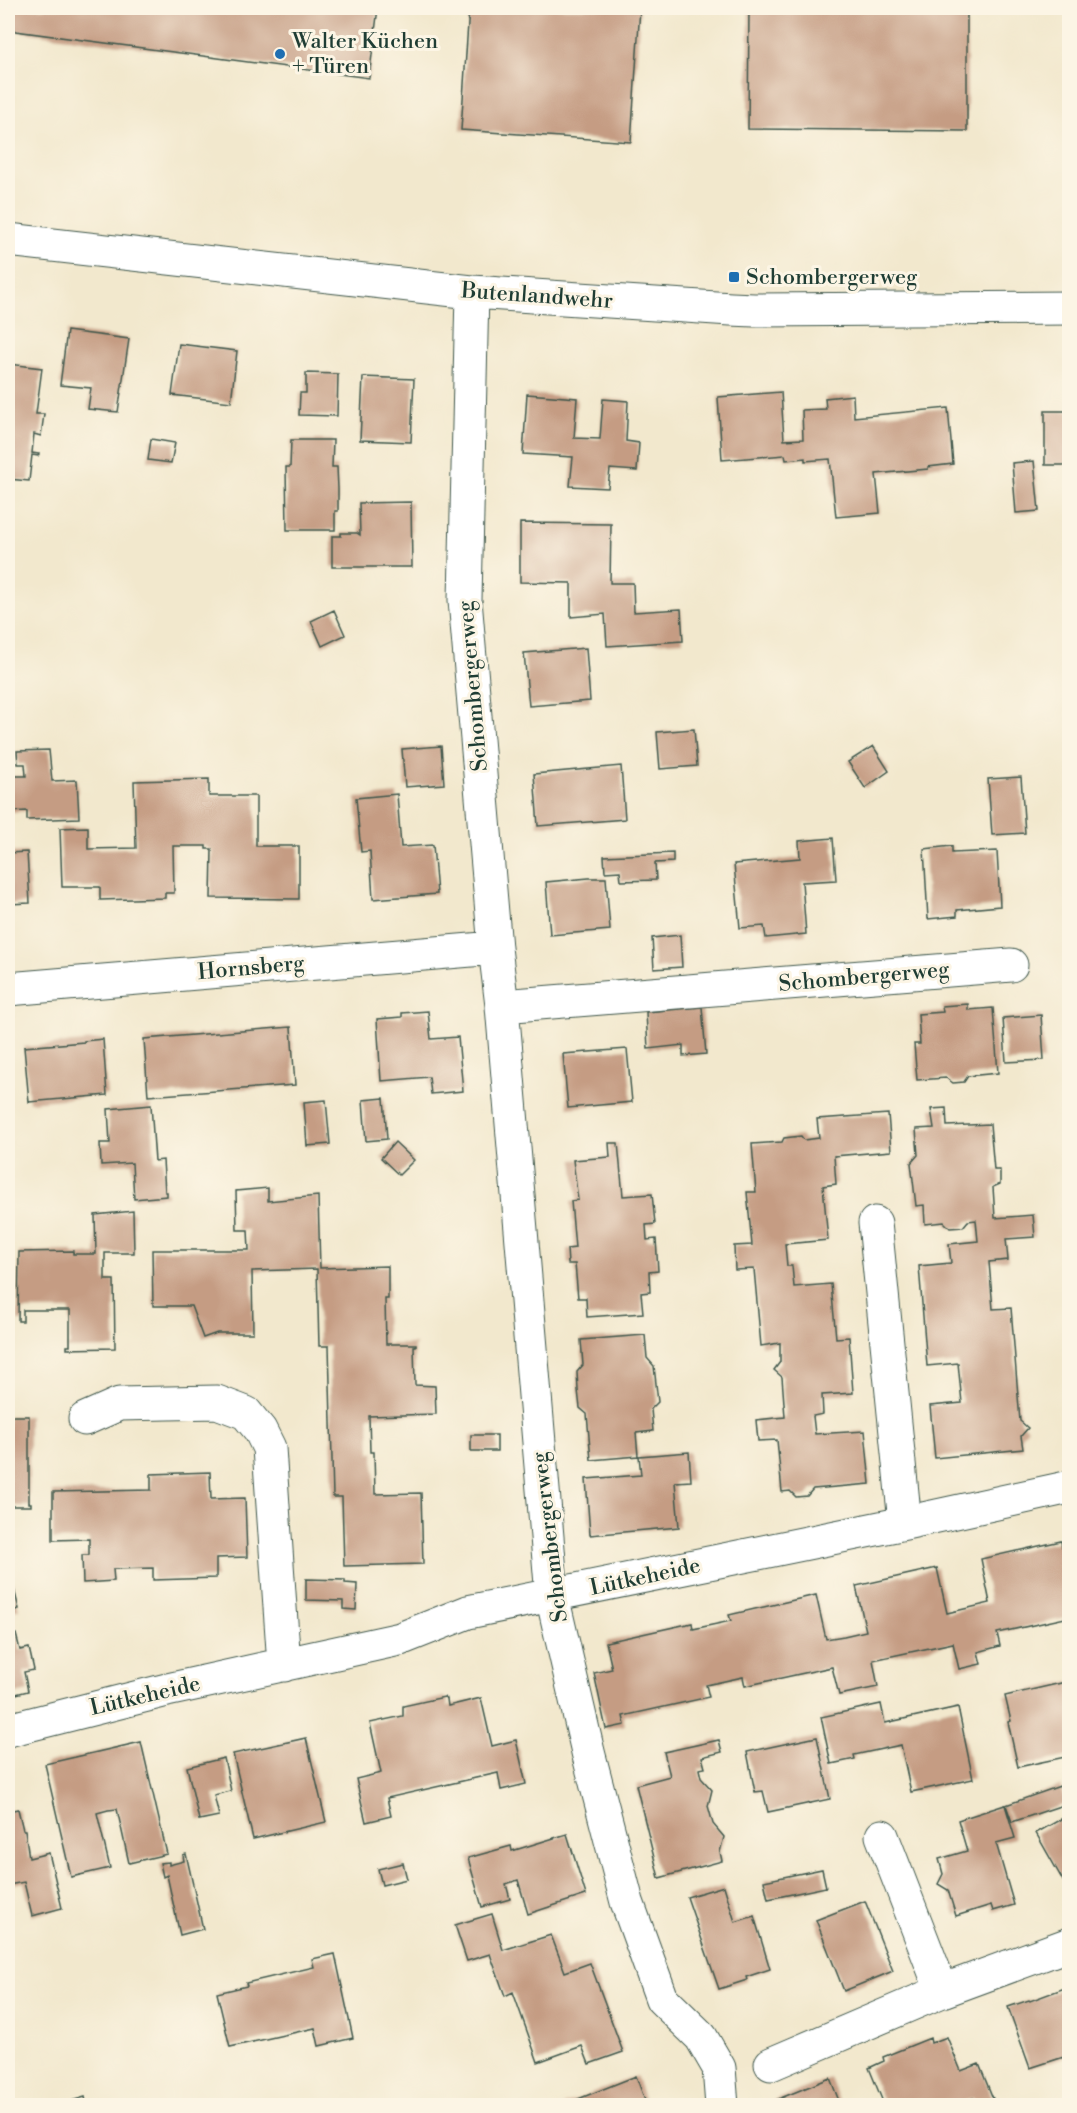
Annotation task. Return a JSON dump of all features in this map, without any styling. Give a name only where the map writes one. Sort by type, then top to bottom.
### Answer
[{"type":"street","name":"Butenlandwehr","points":[[8,240],[472,292],[754,310],[1070,308]]},
{"type":"street","name":"Schombergerweg","points":[[472,292],[465,600],[552,1596],[588,1752],[627,1902],[662,1999],[702,2037],[719,2068],[722,2106]]},
{"type":"street","name":"Hornsberg","points":[[8,989],[495,948]]},
{"type":"street","name":"Schombergerweg","points":[[502,1006],[1011,965]]},
{"type":"street","points":[[875,1223],[905,1523]]},
{"type":"street","points":[[85,1419],[119,1404],[217,1402],[246,1413],[261,1430],[269,1448],[284,1665]]},
{"type":"street","name":"Lütkeheide","points":[[8,1730],[167,1690],[400,1639],[468,1612],[1070,1487]]},
{"type":"street","points":[[882,1836],[942,1991]]},
{"type":"street","points":[[771,2064],[942,1991],[1070,1944]]},
{"type":"building","name":"Walter Küchen + Türen","points":[[8,8],[378,8],[369,78],[8,30]]},
{"type":"building","points":[[469,8],[640,8],[631,142],[461,130]]},
{"type":"building","points":[[749,8],[967,8],[967,131],[748,129]]},
{"type":"building","points":[[67,331],[129,339],[118,412],[88,409],[91,388],[60,385]]},
{"type":"building","points":[[179,344],[237,351],[231,402],[172,395]]},
{"type":"building","points":[[8,364],[42,368],[36,414],[44,414],[41,436],[34,434],[32,453],[39,454],[38,456],[32,455],[29,481],[8,479]]},
{"type":"building","points":[[306,373],[338,374],[337,416],[299,415],[300,393],[306,393]]},
{"type":"building","points":[[363,377],[414,379],[411,442],[360,440]]},
{"type":"building","points":[[781,392],[784,440],[803,439],[802,410],[826,409],[825,398],[853,395],[854,417],[948,408],[953,464],[876,474],[880,513],[836,517],[830,459],[786,460],[785,455],[722,460],[718,397]]},
{"type":"building","points":[[527,394],[577,398],[574,438],[600,439],[603,399],[628,401],[626,441],[639,443],[637,471],[610,469],[608,488],[570,486],[573,457],[523,454]]},
{"type":"building","points":[[1045,411],[1070,411],[1070,465],[1045,465]]},
{"type":"building","points":[[151,439],[175,443],[171,463],[148,460]]},
{"type":"building","points":[[291,440],[333,440],[332,467],[337,467],[338,489],[335,530],[287,530],[286,467],[290,467]]},
{"type":"building","points":[[1034,461],[1039,511],[1016,513],[1012,463]]},
{"type":"building","points":[[411,502],[412,567],[332,567],[332,536],[341,536],[341,533],[360,535],[359,503]]},
{"type":"building","points":[[520,523],[611,524],[610,583],[633,583],[634,612],[681,609],[683,641],[607,646],[605,614],[571,617],[571,583],[520,582]]},
{"type":"building","points":[[334,610],[345,635],[322,646],[311,621]]},
{"type":"building","points":[[586,648],[590,701],[529,706],[524,653]]},
{"type":"building","points":[[694,729],[697,766],[660,769],[657,732]]},
{"type":"building","points":[[441,746],[444,784],[405,787],[402,749]]},
{"type":"building","points":[[873,746],[889,771],[865,788],[848,762]]},
{"type":"building","points":[[49,750],[52,781],[77,780],[79,818],[27,820],[27,811],[8,812],[8,776],[26,776],[25,764],[18,764],[17,751]]},
{"type":"building","points":[[621,766],[625,819],[538,826],[534,774]]},
{"type":"building","points":[[1021,777],[1025,833],[992,835],[988,779]]},
{"type":"building","points":[[209,779],[209,796],[256,796],[256,846],[299,846],[299,899],[211,898],[212,849],[206,849],[206,846],[173,846],[174,893],[165,893],[165,898],[100,900],[100,887],[62,887],[60,828],[88,827],[88,849],[136,848],[134,781]]},
{"type":"building","points":[[397,794],[401,847],[433,845],[437,894],[373,899],[370,851],[361,852],[356,798]]},
{"type":"building","points":[[833,838],[836,880],[802,882],[806,934],[766,938],[764,926],[740,928],[734,864],[800,858],[799,841]]},
{"type":"building","points":[[952,846],[952,853],[997,851],[1000,906],[957,910],[957,916],[928,919],[924,849]]},
{"type":"building","points":[[27,852],[30,903],[8,904],[8,853]]},
{"type":"building","points":[[673,853],[673,862],[655,863],[656,880],[621,881],[620,871],[605,872],[604,856]]},
{"type":"building","points":[[606,878],[610,930],[550,935],[546,882]]},
{"type":"building","points":[[680,935],[682,967],[654,969],[652,938]]},
{"type":"building","points":[[968,1004],[968,1010],[993,1008],[998,1073],[968,1076],[964,1082],[953,1083],[946,1078],[917,1080],[914,1044],[920,1044],[918,1014],[943,1012],[942,1006]]},
{"type":"building","points":[[702,1007],[706,1054],[683,1056],[683,1045],[648,1049],[646,1012]]},
{"type":"building","points":[[428,1011],[431,1039],[458,1037],[463,1091],[431,1094],[429,1077],[381,1081],[377,1019],[402,1017],[402,1013]]},
{"type":"building","points":[[1041,1015],[1044,1060],[1006,1062],[1003,1018]]},
{"type":"building","points":[[291,1027],[295,1085],[148,1096],[144,1039]]},
{"type":"building","points":[[103,1039],[107,1095],[29,1102],[24,1047]]},
{"type":"building","points":[[627,1049],[632,1102],[568,1108],[563,1054]]},
{"type":"building","points":[[384,1098],[387,1139],[366,1141],[363,1100]]},
{"type":"building","points":[[326,1100],[330,1144],[307,1146],[304,1102]]},
{"type":"building","points":[[151,1105],[155,1161],[163,1160],[167,1196],[134,1199],[132,1163],[101,1165],[100,1143],[110,1143],[108,1109]]},
{"type":"building","points":[[946,1108],[947,1126],[990,1124],[994,1170],[1000,1170],[1000,1184],[993,1187],[995,1218],[1033,1215],[1035,1237],[1006,1239],[1008,1260],[989,1262],[993,1309],[1011,1308],[1020,1421],[1028,1428],[1021,1436],[1023,1449],[935,1458],[930,1406],[962,1403],[958,1363],[927,1366],[919,1266],[951,1263],[949,1244],[978,1241],[976,1220],[968,1221],[963,1227],[950,1228],[944,1222],[925,1224],[924,1205],[916,1206],[911,1163],[918,1155],[916,1129],[934,1128],[931,1109]]},
{"type":"building","points":[[888,1114],[891,1151],[834,1156],[836,1184],[823,1186],[828,1240],[785,1244],[787,1266],[792,1266],[794,1287],[831,1284],[836,1338],[849,1337],[853,1393],[822,1395],[823,1414],[813,1416],[815,1434],[865,1431],[870,1484],[813,1489],[807,1496],[796,1497],[790,1491],[782,1492],[777,1440],[758,1441],[756,1420],[785,1417],[782,1377],[774,1370],[780,1362],[780,1343],[761,1346],[754,1269],[735,1270],[734,1246],[752,1245],[747,1192],[756,1192],[752,1144],[782,1142],[784,1138],[801,1136],[804,1140],[819,1138],[817,1119]]},
{"type":"building","points":[[395,1142],[414,1160],[399,1175],[381,1158]]},
{"type":"building","points":[[609,1143],[618,1143],[623,1196],[652,1194],[655,1224],[646,1225],[647,1240],[656,1239],[658,1271],[649,1272],[650,1292],[641,1293],[643,1313],[587,1317],[586,1298],[578,1298],[575,1264],[568,1264],[567,1249],[575,1248],[571,1201],[578,1200],[573,1160],[610,1157]]},
{"type":"building","points":[[268,1188],[268,1201],[318,1196],[320,1268],[388,1266],[388,1299],[385,1299],[386,1344],[416,1344],[414,1346],[415,1385],[435,1386],[436,1414],[369,1416],[370,1452],[374,1452],[375,1494],[421,1493],[423,1564],[344,1566],[342,1497],[333,1497],[329,1346],[319,1346],[317,1269],[252,1271],[253,1333],[217,1333],[203,1338],[191,1306],[153,1306],[152,1250],[249,1250],[248,1230],[237,1230],[236,1191]]},
{"type":"building","points":[[133,1211],[134,1253],[105,1253],[105,1280],[114,1280],[115,1348],[67,1349],[67,1346],[70,1346],[70,1310],[23,1310],[23,1321],[18,1321],[19,1252],[73,1251],[73,1254],[96,1254],[95,1215]]},
{"type":"building","points":[[645,1335],[647,1358],[654,1366],[658,1402],[651,1409],[653,1431],[636,1433],[638,1456],[591,1460],[587,1414],[580,1408],[578,1390],[577,1372],[583,1365],[581,1340]]},
{"type":"building","points":[[8,1416],[29,1416],[29,1503],[31,1506],[8,1506]]},
{"type":"building","points":[[471,1435],[497,1435],[497,1451],[471,1451]]},
{"type":"building","points":[[689,1452],[691,1481],[675,1482],[679,1527],[590,1535],[586,1479],[641,1475],[639,1456]]},
{"type":"building","points":[[210,1472],[211,1499],[245,1498],[247,1557],[216,1558],[216,1578],[153,1580],[153,1568],[113,1569],[114,1581],[83,1583],[82,1555],[89,1555],[89,1539],[53,1540],[53,1492],[151,1490],[151,1474]]},
{"type":"building","points":[[1061,1541],[1062,1547],[1070,1546],[1070,1617],[997,1633],[1000,1646],[978,1652],[981,1664],[959,1669],[953,1643],[873,1660],[878,1687],[839,1695],[832,1667],[745,1686],[743,1677],[706,1685],[709,1697],[623,1716],[625,1725],[606,1729],[594,1673],[612,1669],[606,1642],[692,1623],[693,1629],[731,1621],[729,1615],[816,1595],[826,1639],[844,1636],[866,1631],[856,1586],[937,1568],[947,1613],[990,1603],[981,1559]]},
{"type":"building","points":[[8,1565],[19,1609],[8,1612]]},
{"type":"building","points":[[306,1579],[345,1580],[345,1583],[357,1584],[356,1610],[343,1609],[343,1601],[306,1600]]},
{"type":"building","points":[[8,1613],[20,1650],[29,1648],[34,1670],[24,1672],[28,1691],[8,1696]]},
{"type":"building","points":[[1070,1681],[1070,1756],[1018,1767],[1005,1696]]},
{"type":"building","points":[[444,1697],[447,1699],[448,1706],[481,1698],[492,1746],[516,1740],[526,1784],[501,1790],[498,1773],[387,1798],[391,1816],[366,1822],[356,1779],[381,1773],[370,1723],[403,1716],[403,1706]]},
{"type":"building","points":[[881,1704],[885,1723],[958,1707],[973,1779],[911,1792],[901,1745],[854,1755],[855,1759],[831,1764],[821,1717]]},
{"type":"building","points":[[817,1737],[830,1799],[768,1812],[763,1791],[755,1792],[747,1752]]},
{"type":"building","points":[[306,1738],[326,1822],[253,1839],[233,1754]]},
{"type":"building","points":[[719,1740],[722,1752],[702,1757],[705,1768],[699,1769],[701,1778],[712,1790],[708,1806],[713,1824],[724,1837],[720,1852],[722,1861],[659,1878],[636,1785],[670,1776],[664,1752]]},
{"type":"building","points":[[141,1742],[167,1854],[129,1863],[117,1809],[108,1810],[97,1813],[110,1868],[71,1877],[45,1764]]},
{"type":"building","points":[[224,1758],[231,1791],[214,1795],[219,1816],[199,1820],[187,1767]]},
{"type":"building","points":[[1060,1786],[1066,1804],[1012,1822],[1006,1805]]},
{"type":"building","points":[[1005,1805],[1015,1838],[996,1843],[1014,1905],[993,1911],[991,1905],[956,1916],[948,1890],[938,1884],[943,1874],[939,1859],[967,1851],[958,1820]]},
{"type":"building","points":[[18,1809],[23,1830],[25,1830],[29,1858],[49,1853],[62,1908],[32,1916],[24,1882],[8,1885],[8,1811]]},
{"type":"building","points":[[1070,1814],[1070,1893],[1036,1833]]},
{"type":"building","points":[[567,1834],[586,1895],[528,1914],[518,1880],[506,1884],[510,1899],[482,1907],[468,1858],[511,1846],[512,1851]]},
{"type":"building","points":[[186,1854],[203,1929],[180,1935],[167,1875],[163,1877],[160,1863],[169,1862],[169,1865],[184,1861],[183,1855]]},
{"type":"building","points":[[403,1863],[407,1879],[382,1885],[378,1869]]},
{"type":"building","points":[[822,1869],[826,1887],[768,1899],[764,1881]]},
{"type":"building","points":[[724,1886],[735,1922],[754,1916],[770,1969],[746,1977],[747,1980],[719,1989],[687,1897]]},
{"type":"building","points":[[865,1901],[893,1971],[844,1991],[816,1920]]},
{"type":"building","points":[[492,1914],[503,1950],[551,1935],[565,1972],[590,1963],[623,2052],[589,2064],[582,2046],[538,2062],[513,1992],[505,1996],[490,1954],[467,1961],[455,1925]]},
{"type":"building","points":[[335,1954],[353,2038],[319,2046],[315,2028],[230,2047],[217,1993],[247,1986],[246,1983],[314,1967],[312,1959]]},
{"type":"building","points":[[1070,1986],[1070,2061],[1067,2056],[1030,2068],[1008,2007]]},
{"type":"building","points":[[947,2037],[961,2071],[979,2064],[996,2106],[976,2106],[973,2098],[955,2106],[874,2106],[883,2102],[869,2068],[884,2061],[883,2057],[930,2038],[931,2043]]},
{"type":"building","points":[[636,2076],[647,2106],[563,2106],[563,2105]]},
{"type":"building","points":[[830,2078],[841,2106],[772,2106],[771,2102]]},
{"type":"building","points":[[85,2097],[87,2106],[57,2106],[57,2105]]},
{"type":"place","name":"Walter Küchen + Türen","points":[[280,54]]},
{"type":"place","name":"Schombergerweg","points":[[734,277]]}]
